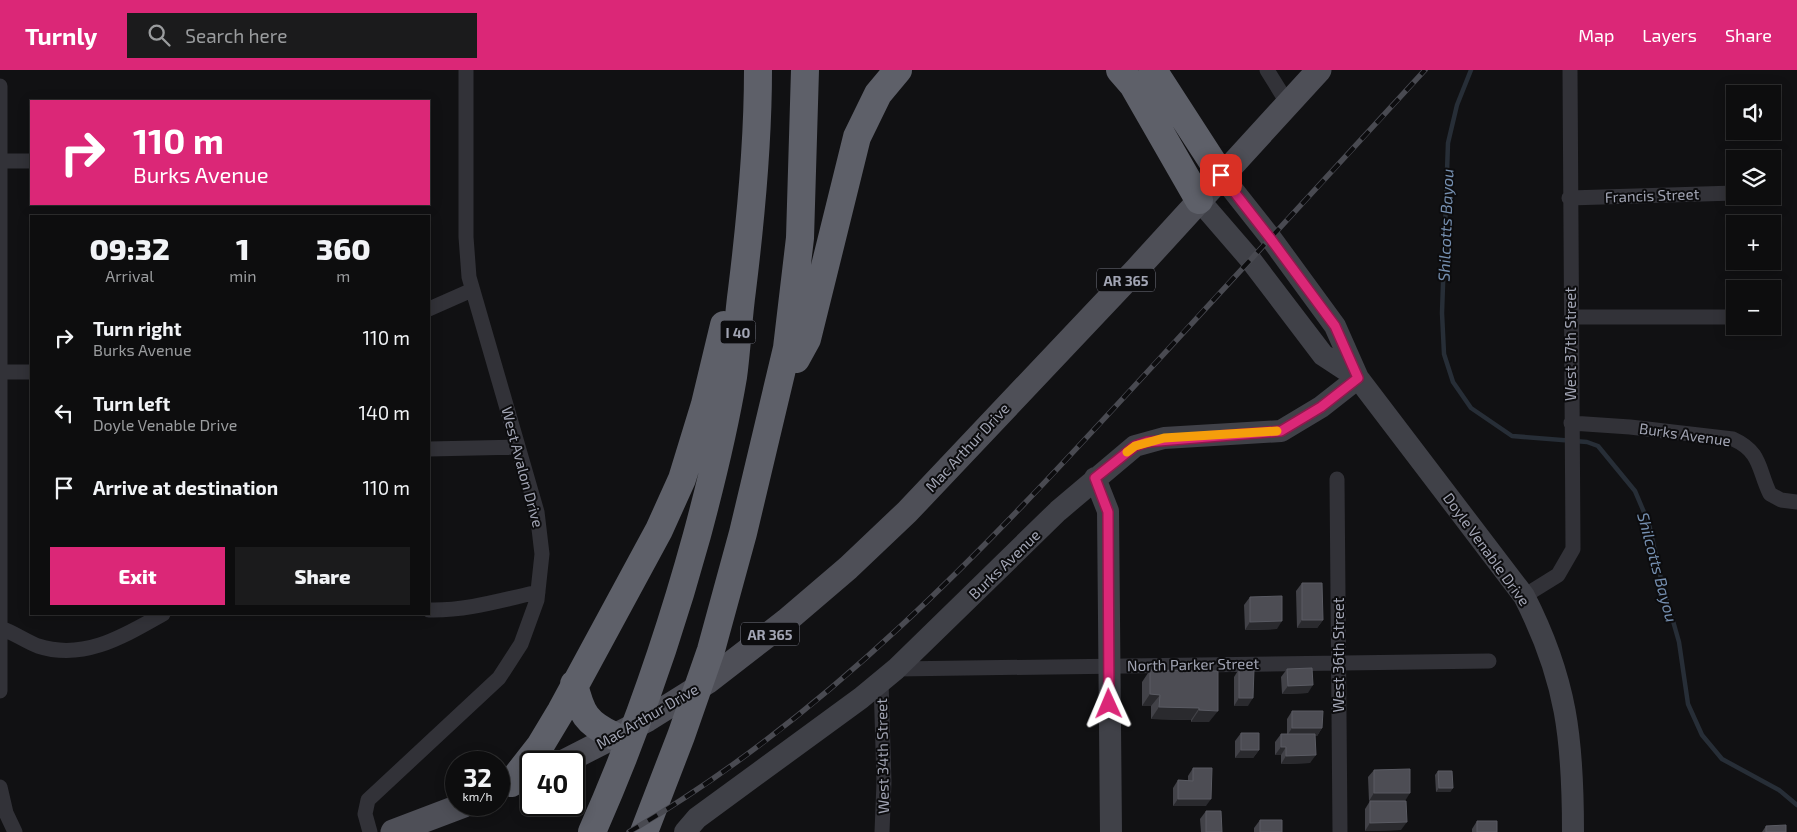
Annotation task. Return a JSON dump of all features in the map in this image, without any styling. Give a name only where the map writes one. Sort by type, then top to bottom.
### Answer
[{"type":"highway","name":"I 40","points":[[592,832],[620,768],[652,684],[682,588],[713,476],[732,378],[749,237],[755,163],[758,70]]},
{"type":"highway","points":[[644,832],[681,736],[711,650],[743,532],[788,348],[800,238],[805,70]]},
{"type":"highway","points":[[776,398],[807,339],[857,137],[878,94],[898,70]]},
{"type":"highway","points":[[1120,70],[1133,85],[1199,200]]},
{"type":"highway","points":[[1153,70],[1221,175]]},
{"type":"highway","points":[[514,783],[540,746],[642,564],[682,479],[749,237]]},
{"type":"highway","points":[[574,684],[579,707],[586,718],[597,728],[614,736]]},
{"type":"main road","name":"Mac Arthur Drive","points":[[585,751],[648,719],[707,682],[786,621],[848,568],[914,504],[1137,270],[1221,175],[1319,70]]},
{"type":"main road","name":"Doyle Venable Drive","points":[[1221,175],[1335,326],[1358,378],[1524,596],[1542,631],[1554,665],[1564,703],[1573,770],[1573,832]]},
{"type":"main road","name":"Doyle Venable Drive","points":[[1199,200],[1250,259],[1323,355],[1358,378]]},
{"type":"main road","name":"Burks Avenue","points":[[678,832],[691,825],[861,698],[888,675],[1058,511],[1135,446],[1147,442],[1281,431],[1321,407],[1358,378]]},
{"type":"main road","points":[[1095,478],[1108,512],[1111,832]]},
{"type":"main road","points":[[393,832],[445,812]]},
{"type":"street","name":"West Avalon Drive","points":[[370,832],[365,814],[368,800],[499,678],[521,644],[530,622],[538,592],[542,562],[541,536],[537,512],[472,290],[466,237],[466,70]]},
{"type":"street","points":[[1267,70],[1288,104]]},
{"type":"street","name":"West 37th Street","points":[[1524,596],[1558,575],[1572,549],[1569,198],[1570,70]]},
{"type":"street","points":[[0,86],[2,372],[0,691]]},
{"type":"street","points":[[0,161],[30,161]]},
{"type":"street","name":"Francis Street","points":[[1569,198],[1726,193]]},
{"type":"street","points":[[430,309],[472,290]]},
{"type":"street","points":[[1571,317],[1726,317]]},
{"type":"street","points":[[2,372],[30,372]]},
{"type":"street","name":"Burks Avenue","points":[[1571,425],[1621,426],[1733,440],[1743,444],[1753,452],[1761,467],[1770,494],[1781,500],[1797,502]]},
{"type":"street","points":[[430,449],[518,447]]},
{"type":"street","name":"West 36th Street","points":[[1337,479],[1340,832]]},
{"type":"street","points":[[430,610],[482,606],[538,592]]},
{"type":"street","points":[[1,628],[38,646],[71,651],[100,646],[161,615]]},
{"type":"street","name":"North Parker Street","points":[[888,675],[1108,666],[1489,660]]},
{"type":"street","name":"West 34th Street","points":[[882,832],[888,675]]},
{"type":"street","points":[[0,788],[6,813],[15,832]]},
{"type":"building","points":[[1302,583],[1322,583],[1323,620],[1302,620]]},
{"type":"building","points":[[1282,596],[1282,621],[1250,622],[1250,597]]},
{"type":"building","points":[[1312,668],[1313,685],[1288,686],[1287,669]]},
{"type":"building","points":[[1239,669],[1254,669],[1253,698],[1239,698]]},
{"type":"building","points":[[1150,670],[1218,671],[1218,711],[1199,710],[1199,708],[1159,707],[1160,695],[1150,694]]},
{"type":"building","points":[[1292,711],[1323,711],[1322,728],[1292,728]]},
{"type":"building","points":[[1241,733],[1259,733],[1259,750],[1241,750]]},
{"type":"building","points":[[1281,734],[1315,734],[1316,755],[1286,756],[1286,747],[1281,747]]},
{"type":"building","points":[[1193,768],[1212,768],[1211,799],[1178,799],[1178,780],[1193,781]]},
{"type":"building","points":[[1410,769],[1410,793],[1374,793],[1374,770]]},
{"type":"building","points":[[1438,771],[1452,771],[1453,788],[1439,788]]},
{"type":"building","points":[[1370,801],[1406,801],[1407,822],[1370,823]]},
{"type":"building","points":[[1206,811],[1221,811],[1222,832],[1206,832]]},
{"type":"building","points":[[1260,820],[1282,820],[1282,832],[1260,832]]},
{"type":"building","points":[[1477,821],[1497,821],[1497,832],[1477,832]]},
{"type":"building","points":[[1786,825],[1786,832],[1766,832],[1766,826]]},
{"type":"waterway","name":"Shilcotts Bayou","points":[[1471,70],[1457,105],[1448,143],[1442,313],[1444,354],[1453,382],[1471,408],[1512,436],[1587,442],[1598,446],[1635,491],[1649,524],[1661,579],[1679,642],[1688,704],[1702,735],[1722,759],[1779,790],[1797,805]]},
{"type":"railway","points":[[629,832],[702,786],[771,736],[837,683],[901,626],[962,567],[1081,444],[1425,70]]},
{"type":"slow traffic","points":[[1127,452],[1135,446],[1164,438],[1277,431]]},
{"type":"route","points":[[1109,704],[1108,512],[1095,478],[1135,446],[1147,442],[1164,438],[1281,431],[1321,407],[1358,378],[1335,326],[1221,175]]}]
